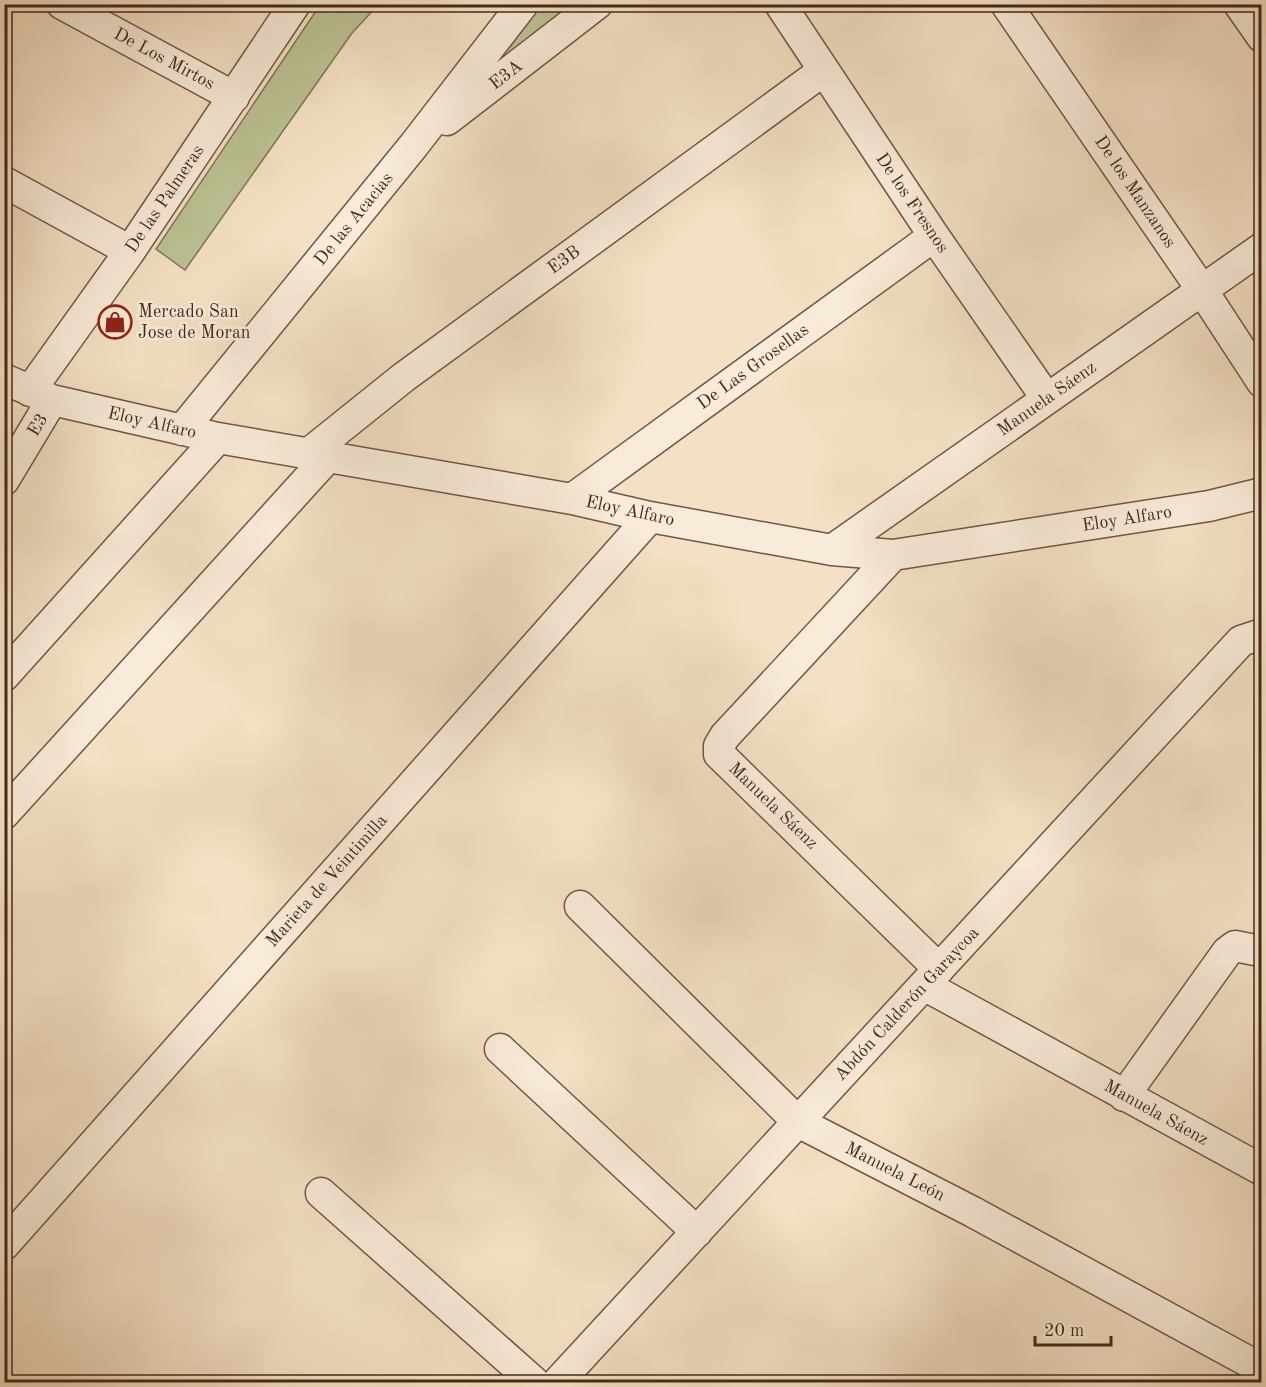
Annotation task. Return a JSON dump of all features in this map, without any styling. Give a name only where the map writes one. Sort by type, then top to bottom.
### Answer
[{"type":"street","name":"De Los Mirtos","points":[[62,4],[234,97]]},
{"type":"street","name":"De las Palmeras","points":[[29,390],[130,251],[295,4]]},
{"type":"street","name":"De las Acacias","points":[[182,430],[414,145],[522,4]]},
{"type":"street","name":"E3A","points":[[414,145],[597,4]]},
{"type":"street","name":"De los Fresnos","points":[[780,4],[934,236],[1047,399]]},
{"type":"street","name":"De los Manzanos","points":[[1006,4],[1261,379]]},
{"type":"street","points":[[1239,4],[1262,37]]},
{"type":"street","name":"E3B","points":[[4,814],[317,456],[404,377],[823,71]]},
{"type":"street","points":[[4,182],[130,251]]},
{"type":"street","name":"De Las Grosellas","points":[[572,499],[934,236]]},
{"type":"street","name":"Manuela Sáenz","points":[[832,550],[1262,248]]},
{"type":"street","name":"Eloy Alfaro","points":[[29,390],[218,438],[572,499],[650,517],[832,550],[893,555],[1209,506],[1262,493]]},
{"type":"street","name":"E3","points":[[4,480],[29,390]]},
{"type":"street","points":[[4,676],[218,438]]},
{"type":"street","name":"Marieta de Veintimilla","points":[[4,1245],[650,517]]},
{"type":"street","name":"Manuela Sáenz","points":[[893,555],[725,736],[719,746],[719,754],[932,977],[1124,1095],[1262,1170]]},
{"type":"street","name":"Abdón Calderón Garaycoa","points":[[554,1382],[697,1233],[1241,641],[1262,634]]},
{"type":"street","name":"Manuela León","points":[[580,906],[798,1122],[973,1212],[1262,1369]]},
{"type":"street","points":[[1124,1095],[1227,952],[1235,946],[1255,950]]},
{"type":"street","points":[[500,1049],[697,1233]]},
{"type":"street","points":[[321,1193],[554,1382]]},
{"type":"green space","points":[[320,5],[378,5],[352,33],[185,270],[156,249]]},
{"type":"green space","points":[[530,5],[586,5],[449,110]]},
{"type":"place","name":"Mercado San Jose de Moran","points":[[115,322]]}]
